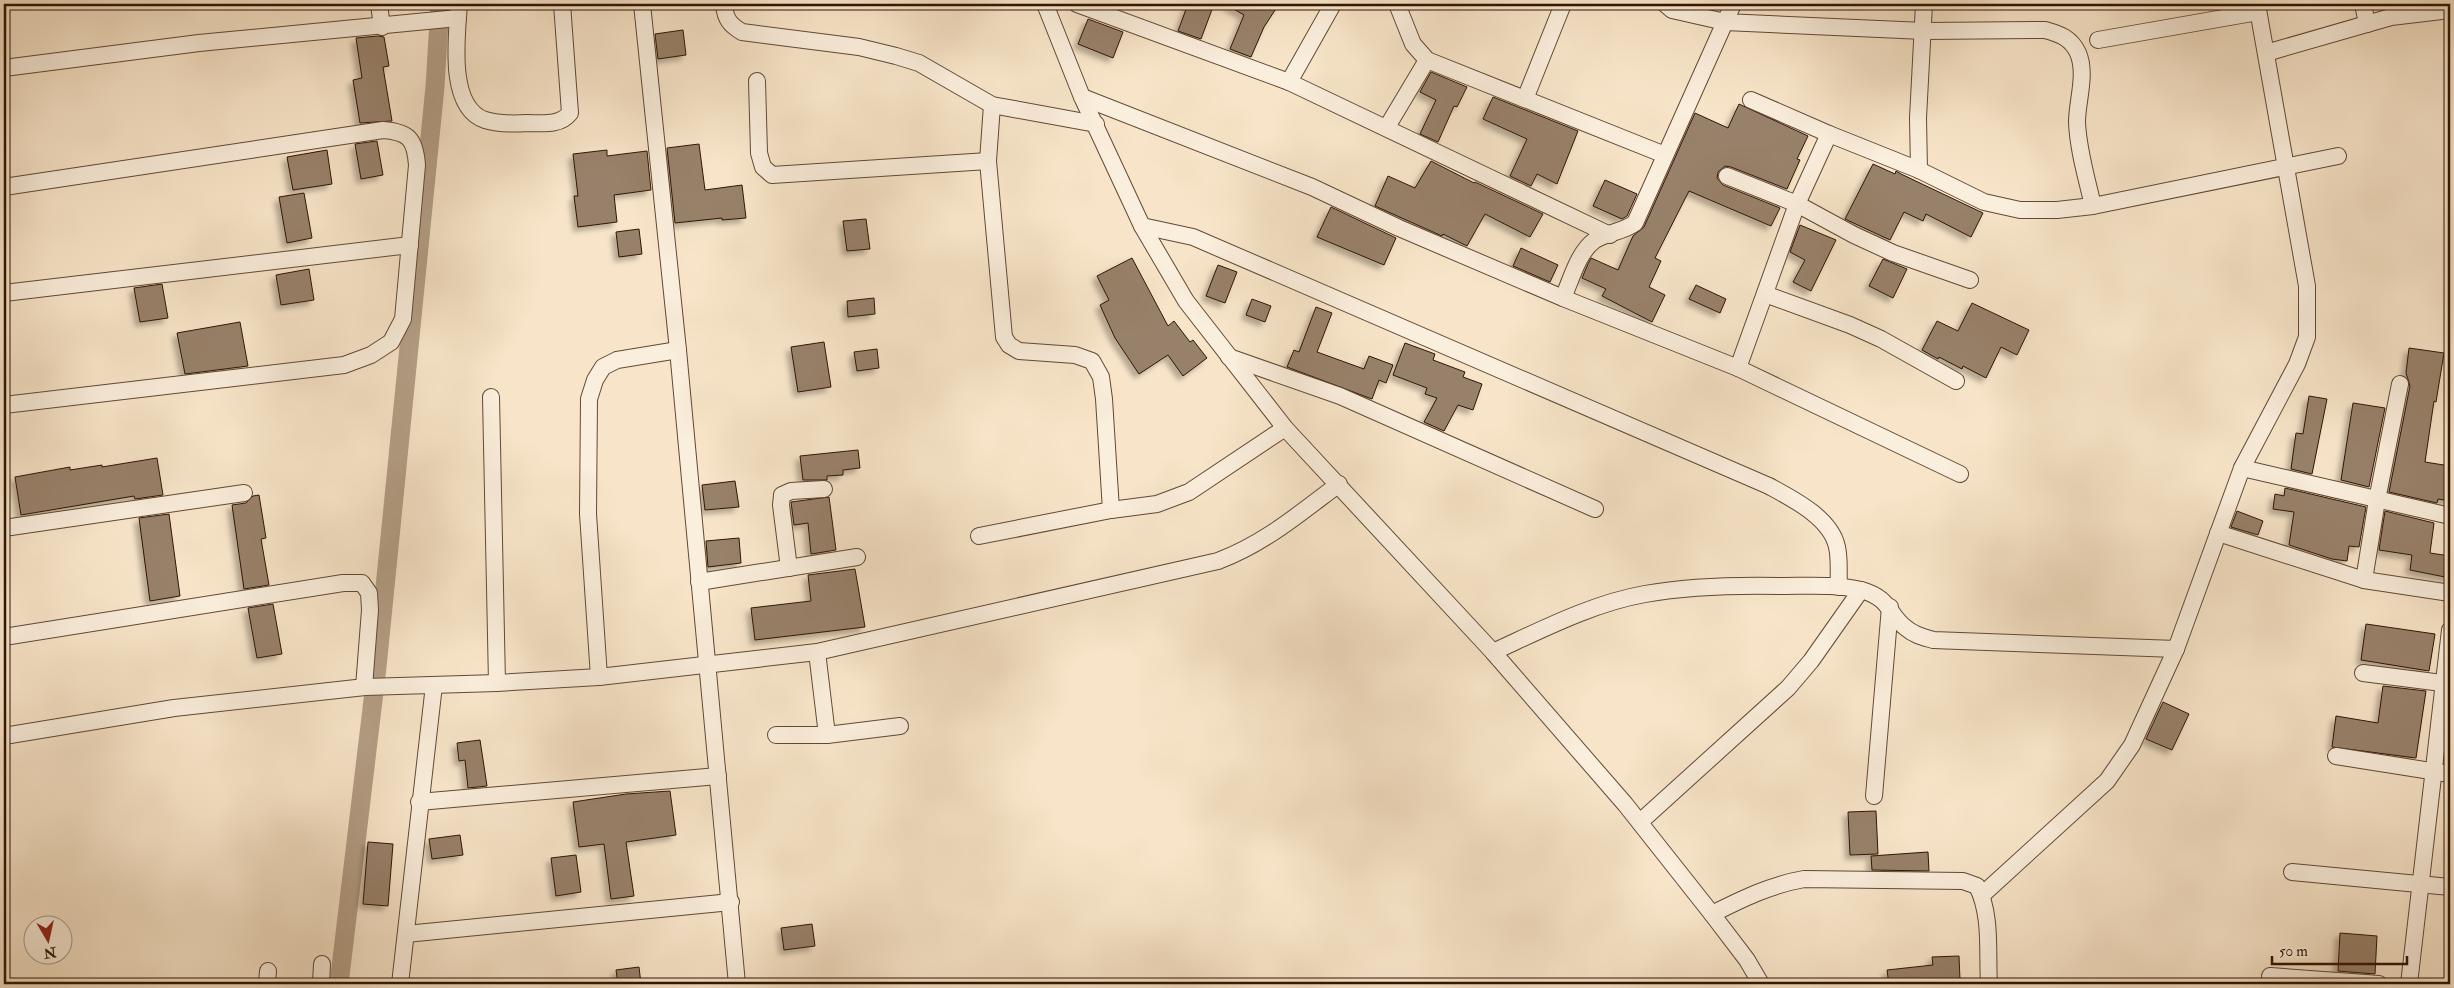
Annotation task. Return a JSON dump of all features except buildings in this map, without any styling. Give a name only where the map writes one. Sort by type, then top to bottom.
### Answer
[{"type":"street","points":[[379,4],[382,27]]},
{"type":"street","points":[[4,68],[199,43],[400,25],[458,13],[457,79],[462,98],[471,110],[483,120],[504,124],[553,123],[565,119],[570,113],[562,4]]},
{"type":"street","points":[[642,4],[678,350],[731,902],[737,984]]},
{"type":"street","points":[[724,4],[730,24],[742,32],[859,48],[896,56],[919,63],[992,105],[1096,124]]},
{"type":"street","points":[[1046,4],[1082,97],[1142,226],[1186,301],[1285,428],[1493,652],[1640,822],[1747,960],[1761,984]]},
{"type":"street","points":[[1077,4],[1097,8],[1289,82],[1387,127],[1610,235]]},
{"type":"street","points":[[1289,82],[1333,4]]},
{"type":"street","points":[[1397,4],[1413,44],[1427,60],[1665,155]]},
{"type":"street","points":[[1525,99],[1563,4]]},
{"type":"street","points":[[1665,4],[1672,10],[1725,22],[1924,31],[2045,30],[2061,34],[2072,43],[2079,55],[2081,73],[2077,122],[2092,206]]},
{"type":"street","points":[[1563,298],[1585,250],[1596,239],[1625,230],[1635,223],[1733,4]]},
{"type":"street","points":[[1919,170],[1918,118],[1924,4]]},
{"type":"street","points":[[2363,4],[2367,24]]},
{"type":"street","points":[[1982,895],[2107,781],[2132,745],[2176,649],[2242,468],[2297,364],[2306,337],[2308,286],[2258,8],[2098,40]]},
{"type":"street","points":[[2266,53],[2392,17],[2450,10]]},
{"type":"street","points":[[1387,127],[1427,60]]},
{"type":"street","points":[[757,81],[758,153],[763,167],[772,175],[988,161]]},
{"type":"street","points":[[1082,97],[1312,187],[1399,228],[1563,298],[1738,368],[1960,474]]},
{"type":"street","points":[[1751,100],[1919,170],[1984,202],[2020,210],[2057,210],[2092,206],[2338,156]]},
{"type":"street","points":[[992,105],[988,161],[1001,326],[1004,337],[1009,345],[1019,351],[1075,355],[1092,360],[1101,377],[1104,399],[1111,510]]},
{"type":"street","points":[[4,187],[383,130],[399,132],[410,138],[416,150],[417,164],[403,319],[391,342],[371,355],[344,365],[4,405]]},
{"type":"street","points":[[1738,368],[1797,204],[1829,134]]},
{"type":"street","points":[[1727,176],[1797,204],[1854,235],[1893,253],[1970,280]]},
{"type":"street","points":[[1142,226],[1193,237],[1769,486],[1795,500],[1824,523],[1832,534],[1837,548],[1839,587]]},
{"type":"street","points":[[4,293],[410,245]]},
{"type":"street","points":[[1765,294],[1858,328],[1956,381]]},
{"type":"street","points":[[599,677],[588,514],[589,399],[595,380],[603,367],[617,360],[678,350]]},
{"type":"street","points":[[1229,357],[1340,396],[1595,509]]},
{"type":"street","points":[[2364,580],[2377,500],[2400,384]]},
{"type":"street","points":[[491,397],[497,683]]},
{"type":"street","points":[[979,536],[1111,510],[1157,504],[1189,492],[1285,428]]},
{"type":"street","points":[[2242,468],[2450,516]]},
{"type":"street","points":[[4,736],[174,708],[365,687],[497,683],[599,677],[707,663],[817,652],[1218,561],[1243,552],[1265,539],[1339,484]]},
{"type":"street","points":[[790,568],[781,505],[782,496],[791,491],[824,489]]},
{"type":"street","points":[[4,528],[244,493]]},
{"type":"street","points":[[2218,533],[2364,580],[2450,593]]},
{"type":"street","points":[[699,582],[857,558]]},
{"type":"street","points":[[4,637],[343,583],[362,583],[369,593],[370,602],[365,687]]},
{"type":"street","points":[[1493,652],[1573,616],[1644,594],[1728,585],[1839,587],[1861,590],[1877,596],[1890,607],[1904,627],[1917,635],[1933,640],[2176,649]]},
{"type":"street","points":[[1640,822],[1788,688],[1811,661],[1861,590]]},
{"type":"street","points":[[1874,796],[1890,607]]},
{"type":"street","points":[[2409,984],[2433,772],[2447,683],[2450,630]]},
{"type":"street","points":[[817,652],[827,735]]},
{"type":"street","points":[[2363,673],[2447,683]]},
{"type":"street","points":[[400,984],[419,802],[434,685]]},
{"type":"street","points":[[776,736],[827,735],[900,726]]},
{"type":"street","points":[[2336,756],[2450,774]]},
{"type":"street","points":[[419,802],[718,776]]},
{"type":"street","points":[[2292,872],[2450,887]]},
{"type":"street","points":[[1712,914],[1757,891],[1782,883],[1804,879],[1963,881],[1978,886],[1982,895],[1986,913],[1989,984]]},
{"type":"street","points":[[406,934],[731,902]]},
{"type":"street","points":[[321,984],[322,964]]},
{"type":"street","points":[[2270,976],[2379,984]]},
{"type":"waterway","points":[[339,984],[377,667],[435,87],[440,4]]}]
